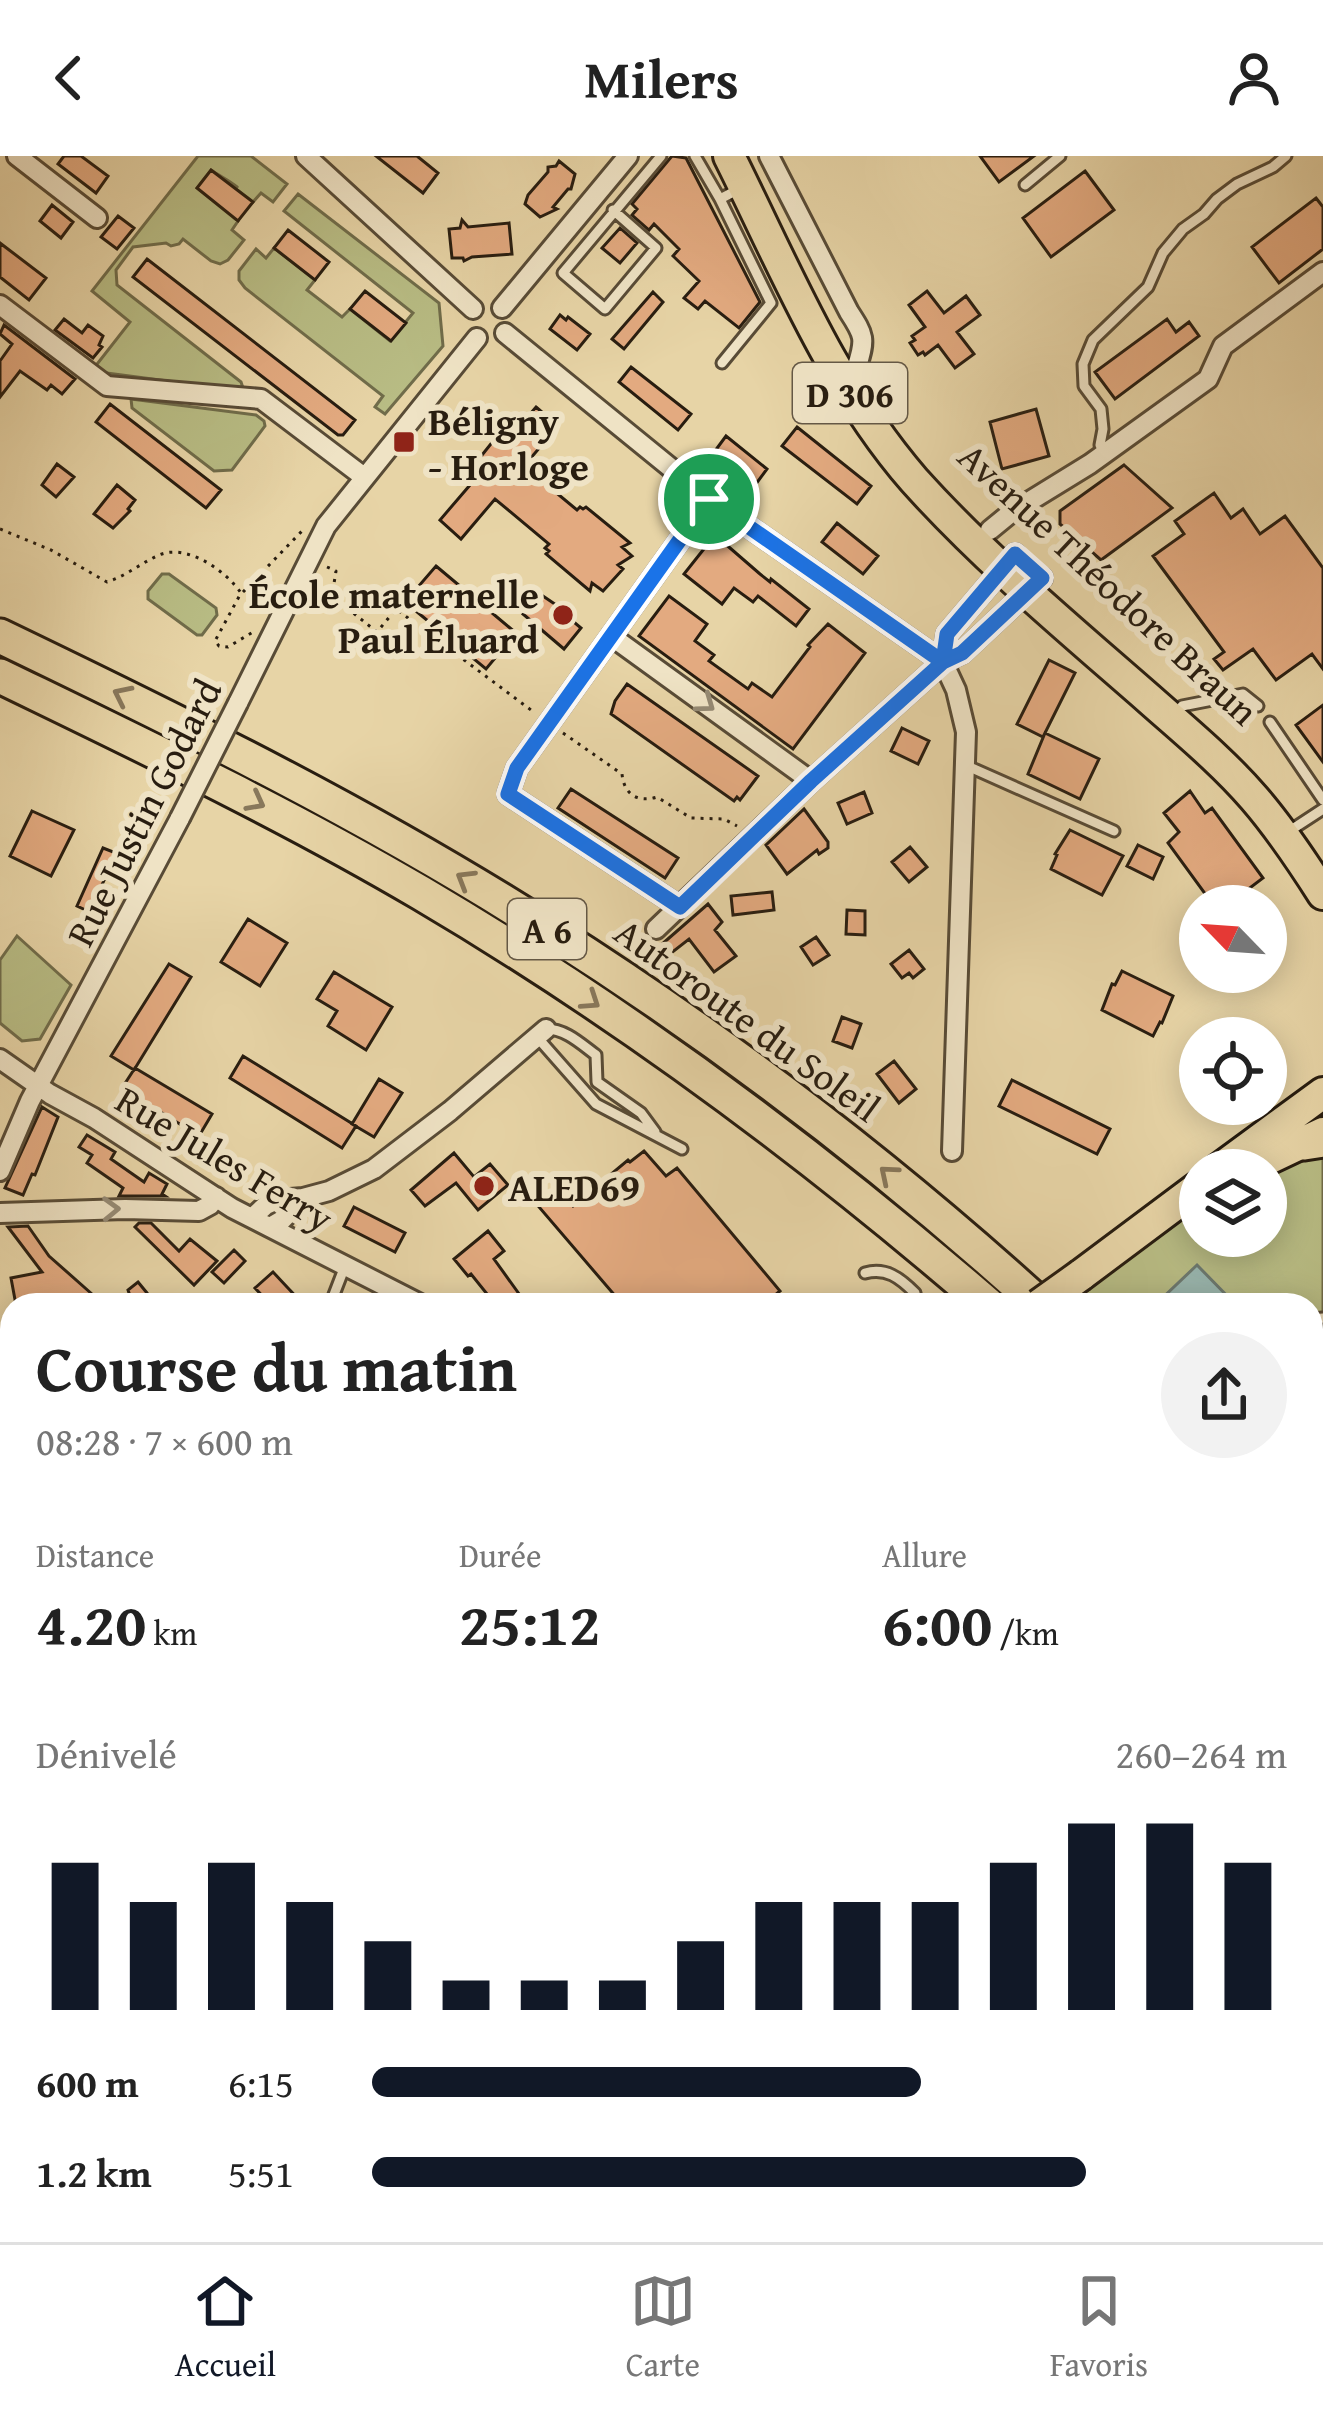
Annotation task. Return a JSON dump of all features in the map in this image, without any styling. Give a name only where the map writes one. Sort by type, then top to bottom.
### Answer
[{"type":"highway","name":"Autoroute du Soleil","points":[[0,636],[252,759],[528,916],[711,1039],[851,1143],[1029,1293]]},
{"type":"highway","name":"Autoroute du Soleil","points":[[0,676],[306,829],[529,959],[742,1107],[974,1293]]},
{"type":"main road","name":"Avenue Théodore Braun","points":[[728,156],[839,376],[915,480],[1234,753],[1323,872]]},
{"type":"main road","name":"Avenue Théodore Braun","points":[[737,181],[887,416],[966,510],[990,530],[1009,562]]},
{"type":"main road","name":"Avenue Théodore Braun","points":[[1034,584],[1251,794],[1323,894]]},
{"type":"main road","points":[[1247,1149],[1323,1093]]},
{"type":"main road","points":[[1287,1152],[1317,1139]]},
{"type":"main road","points":[[1058,1293],[1179,1203]]},
{"type":"street","points":[[17,156],[98,218]]},
{"type":"street","points":[[306,156],[473,309]]},
{"type":"street","points":[[502,308],[628,156]]},
{"type":"street","points":[[769,156],[863,334],[857,366]]},
{"type":"street","points":[[990,530],[1208,379],[1223,346],[1323,272]]},
{"type":"street","points":[[484,302],[502,308],[508,320],[505,333],[489,342],[477,338],[469,328],[473,309],[484,302]]},
{"type":"street","points":[[0,305],[106,386],[261,399],[364,477]]},
{"type":"street","points":[[505,333],[709,499],[943,662],[967,732],[952,1151]]},
{"type":"street","name":"Rue Justin Godard","points":[[0,1171],[38,1086],[180,818],[326,526],[477,338]]},
{"type":"street","points":[[680,907],[508,794],[517,768],[709,499]]},
{"type":"street","points":[[943,662],[947,634],[1009,562]]},
{"type":"street","points":[[656,929],[811,781],[943,662],[962,653],[1034,584]]},
{"type":"street","points":[[611,636],[811,781]]},
{"type":"street","points":[[261,1223],[266,1205],[348,1183],[387,1160],[542,1033]]},
{"type":"street","name":"Rue Jules Ferry","points":[[0,1059],[216,1198],[398,1293]]},
{"type":"street","points":[[0,1213],[199,1211],[216,1198]]},
{"type":"lane","points":[[613,210],[656,248],[605,309],[562,273],[613,210],[662,156]]},
{"type":"lane","points":[[695,156],[737,181],[771,303],[722,363]]},
{"type":"lane","points":[[1025,185],[1060,156]]},
{"type":"lane","points":[[1104,454],[1101,409],[1084,386],[1083,364],[1093,340],[1148,287],[1163,253],[1184,229],[1237,184],[1286,156]]},
{"type":"lane","points":[[1182,706],[1243,694],[1258,706]]},
{"type":"lane","points":[[1270,722],[1323,804],[1294,828]]},
{"type":"lane","points":[[965,765],[1114,831]]},
{"type":"lane","points":[[658,1137],[641,1113],[597,1082],[596,1055],[554,1029],[542,1033],[596,1104],[658,1137],[682,1149]]},
{"type":"lane","points":[[335,1293],[345,1266]]},
{"type":"lane","points":[[865,1273],[892,1274],[916,1293]]},
{"type":"path","points":[[0,529],[51,550],[107,582],[172,552],[216,568],[242,593]]},
{"type":"path","points":[[273,633],[261,629],[248,633],[228,647],[215,641],[242,593],[302,531]]},
{"type":"path","points":[[287,549],[296,554]]},
{"type":"path","points":[[322,565],[336,571],[332,596],[377,632],[396,609],[622,774],[623,787],[633,797],[657,796],[691,818],[724,819],[755,835]]},
{"type":"green space","points":[[198,156],[251,156],[287,184],[273,202],[261,193],[253,202],[211,170],[197,188],[238,221],[232,230],[244,240],[228,260],[211,261],[183,239],[171,246],[133,247],[116,270],[117,285],[241,382],[244,391],[94,368],[130,322],[92,291]]},
{"type":"green space","points":[[298,194],[439,303],[443,346],[385,414],[375,407],[383,396],[239,280],[239,271],[256,249],[266,258],[274,248],[315,280],[307,290],[342,317],[350,309],[390,341],[413,313],[284,211]]},
{"type":"green space","points":[[131,399],[256,415],[265,426],[232,470],[214,471],[132,408]]},
{"type":"green space","points":[[162,574],[169,574],[216,608],[217,615],[202,635],[148,599],[148,591]]},
{"type":"green space","points":[[17,936],[71,985],[40,1039],[22,1041],[0,1023],[0,960]]},
{"type":"green space","points":[[1323,1148],[1323,1293],[1075,1293],[1179,1217],[1179,1257],[1287,1257],[1287,1162]]},
{"type":"water","points":[[1197,1265],[1224,1293],[1168,1293]]},
{"type":"building","points":[[64,156],[81,156],[108,176],[96,193],[58,164]]},
{"type":"building","points":[[376,156],[417,156],[438,173],[423,193]]},
{"type":"building","points":[[672,156],[686,158],[760,302],[739,328],[705,301],[698,309],[684,298],[699,281],[673,256],[679,249],[654,224],[649,230],[632,215],[637,209],[632,204]]},
{"type":"building","points":[[980,156],[1034,156],[999,182]]},
{"type":"building","points":[[559,161],[575,174],[571,189],[553,207],[557,209],[540,217],[525,204],[528,195],[548,167]]},
{"type":"building","points":[[211,170],[253,202],[238,221],[197,188]]},
{"type":"building","points":[[1085,171],[1114,210],[1051,257],[1023,218]]},
{"type":"building","points":[[1316,198],[1323,207],[1323,249],[1279,283],[1252,247]]},
{"type":"building","points":[[52,205],[73,222],[61,238],[40,221]]},
{"type":"building","points":[[118,216],[134,228],[117,249],[101,237]]},
{"type":"building","points":[[462,220],[468,227],[509,223],[512,254],[464,261],[452,258],[449,229],[460,228]]},
{"type":"building","points":[[620,228],[637,243],[620,263],[602,248]]},
{"type":"building","points":[[288,230],[329,262],[315,280],[274,248]]},
{"type":"building","points":[[0,243],[46,278],[29,300],[0,277]]},
{"type":"building","points":[[147,259],[355,420],[343,435],[133,277]]},
{"type":"building","points":[[365,291],[406,323],[391,341],[350,309]]},
{"type":"building","points":[[927,291],[944,313],[966,296],[980,315],[957,332],[974,354],[955,368],[938,345],[918,355],[910,343],[925,327],[909,305]]},
{"type":"building","points":[[653,292],[663,302],[624,349],[612,339]]},
{"type":"building","points":[[560,315],[590,334],[577,350],[550,329]]},
{"type":"building","points":[[64,319],[82,333],[88,325],[103,336],[102,347],[93,358],[55,330]]},
{"type":"building","points":[[1167,319],[1176,332],[1189,322],[1199,336],[1115,399],[1095,372]]},
{"type":"building","points":[[4,325],[75,379],[62,394],[51,385],[47,390],[20,371],[0,397],[0,361],[12,344],[0,334]]},
{"type":"building","points":[[631,367],[691,414],[678,430],[619,382]]},
{"type":"building","points":[[110,404],[221,490],[206,508],[96,422]]},
{"type":"building","points":[[536,407],[558,426],[524,466],[577,510],[586,507],[630,543],[622,547],[632,556],[618,565],[623,569],[603,591],[592,583],[590,591],[546,554],[549,544],[495,499],[461,539],[440,520],[470,485],[462,480],[498,435],[506,442]]},
{"type":"building","points":[[1036,409],[1049,456],[1002,469],[990,422]]},
{"type":"building","points":[[797,427],[871,486],[857,504],[782,446]]},
{"type":"building","points":[[726,436],[767,469],[753,488],[712,455]]},
{"type":"building","points":[[57,464],[74,477],[56,497],[42,485]]},
{"type":"building","points":[[1124,465],[1172,508],[1101,560],[1060,524],[1060,511]]},
{"type":"building","points":[[117,485],[135,500],[113,528],[94,514]]},
{"type":"building","points":[[1214,493],[1231,518],[1243,509],[1260,534],[1285,516],[1323,568],[1323,669],[1312,654],[1276,680],[1253,649],[1223,670],[1214,659],[1224,652],[1153,556],[1184,534],[1175,521]]},
{"type":"building","points":[[837,523],[878,556],[863,574],[822,542]]},
{"type":"building","points":[[715,535],[809,609],[796,626],[758,596],[753,602],[734,588],[722,604],[684,574]]},
{"type":"building","points":[[436,566],[516,633],[486,669],[405,602]]},
{"type":"building","points":[[540,594],[581,628],[564,649],[523,614]]},
{"type":"building","points":[[669,596],[707,624],[695,641],[714,655],[709,661],[748,689],[752,683],[772,697],[828,624],[865,653],[793,749],[639,636]]},
{"type":"building","points":[[1049,660],[1075,673],[1043,737],[1017,724]]},
{"type":"building","points":[[627,684],[758,776],[740,800],[734,801],[611,714]]},
{"type":"building","points":[[1323,705],[1323,762],[1296,725]]},
{"type":"building","points":[[902,728],[929,741],[918,764],[891,751]]},
{"type":"building","points":[[1045,733],[1099,759],[1080,799],[1028,774]]},
{"type":"building","points":[[571,789],[678,858],[665,878],[558,808]]},
{"type":"building","points":[[1190,791],[1205,813],[1212,808],[1263,878],[1254,885],[1199,885],[1168,843],[1179,832],[1164,813]]},
{"type":"building","points":[[864,792],[872,813],[847,824],[838,803]]},
{"type":"building","points":[[804,809],[828,848],[819,854],[817,850],[787,874],[766,845]]},
{"type":"building","points":[[32,811],[74,830],[51,876],[10,856]]},
{"type":"building","points":[[1070,830],[1123,856],[1102,895],[1051,869]]},
{"type":"building","points":[[1138,845],[1163,857],[1153,879],[1127,866]]},
{"type":"building","points":[[910,847],[927,867],[909,882],[892,862]]},
{"type":"building","points":[[103,848],[116,853],[90,912],[77,906]]},
{"type":"building","points":[[772,892],[774,910],[733,915],[731,896]]},
{"type":"building","points":[[708,904],[722,922],[715,930],[736,956],[714,972],[689,939],[661,961],[653,952]]},
{"type":"building","points":[[847,910],[865,911],[865,935],[846,934]]},
{"type":"building","points":[[248,919],[287,943],[260,986],[221,962]]},
{"type":"building","points":[[816,937],[829,955],[813,965],[801,947]]},
{"type":"building","points":[[909,950],[924,969],[913,978],[909,973],[902,978],[891,964]]},
{"type":"building","points":[[169,964],[191,977],[134,1070],[111,1056]]},
{"type":"building","points":[[1122,971],[1173,996],[1153,1036],[1102,1010]]},
{"type":"building","points":[[334,972],[392,1007],[366,1050],[328,1026],[337,1011],[317,999]]},
{"type":"building","points":[[842,1017],[861,1024],[852,1048],[833,1041]]},
{"type":"building","points":[[243,1056],[356,1126],[342,1148],[230,1078]]},
{"type":"building","points":[[894,1061],[916,1089],[899,1103],[877,1074]]},
{"type":"building","points":[[135,1068],[212,1114],[199,1136],[122,1088]]},
{"type":"building","points":[[379,1079],[402,1093],[374,1137],[352,1124]]},
{"type":"building","points":[[1012,1080],[1110,1129],[1097,1154],[999,1106]]},
{"type":"building","points":[[42,1107],[58,1117],[23,1195],[5,1188]]},
{"type":"building","points":[[87,1135],[115,1152],[111,1159],[144,1182],[149,1173],[167,1184],[165,1196],[119,1196],[123,1188],[87,1163],[92,1155],[79,1147]]},
{"type":"building","points":[[644,1151],[666,1176],[677,1168],[780,1291],[613,1293],[533,1200],[543,1191],[552,1201],[560,1193],[573,1206]]},
{"type":"building","points":[[454,1153],[474,1177],[490,1164],[508,1185],[478,1210],[456,1183],[425,1206],[411,1190]]},
{"type":"building","points":[[354,1207],[405,1233],[395,1252],[344,1226]]},
{"type":"building","points":[[151,1223],[179,1251],[190,1239],[217,1261],[194,1285],[135,1227]]},
{"type":"building","points":[[28,1226],[49,1256],[91,1293],[14,1293],[11,1278],[42,1272],[8,1227]]},
{"type":"building","points":[[488,1231],[504,1251],[494,1259],[518,1293],[486,1293],[454,1259]]},
{"type":"building","points":[[234,1250],[245,1261],[224,1283],[212,1272]]},
{"type":"building","points":[[273,1272],[293,1293],[260,1293],[255,1288]]},
{"type":"building","points":[[138,1282],[146,1293],[129,1293]]},
{"type":"place","name":"Béligny - Horloge","points":[[404,442]]},
{"type":"place","name":"École maternelle Paul Éluard","points":[[563,615]]},
{"type":"place","name":"ALED69","points":[[484,1186]]},
{"type":"route","points":[[709,499],[517,768],[508,794],[680,907],[943,662],[947,634],[1015,554],[1042,578],[962,653],[943,662],[709,499]]}]
